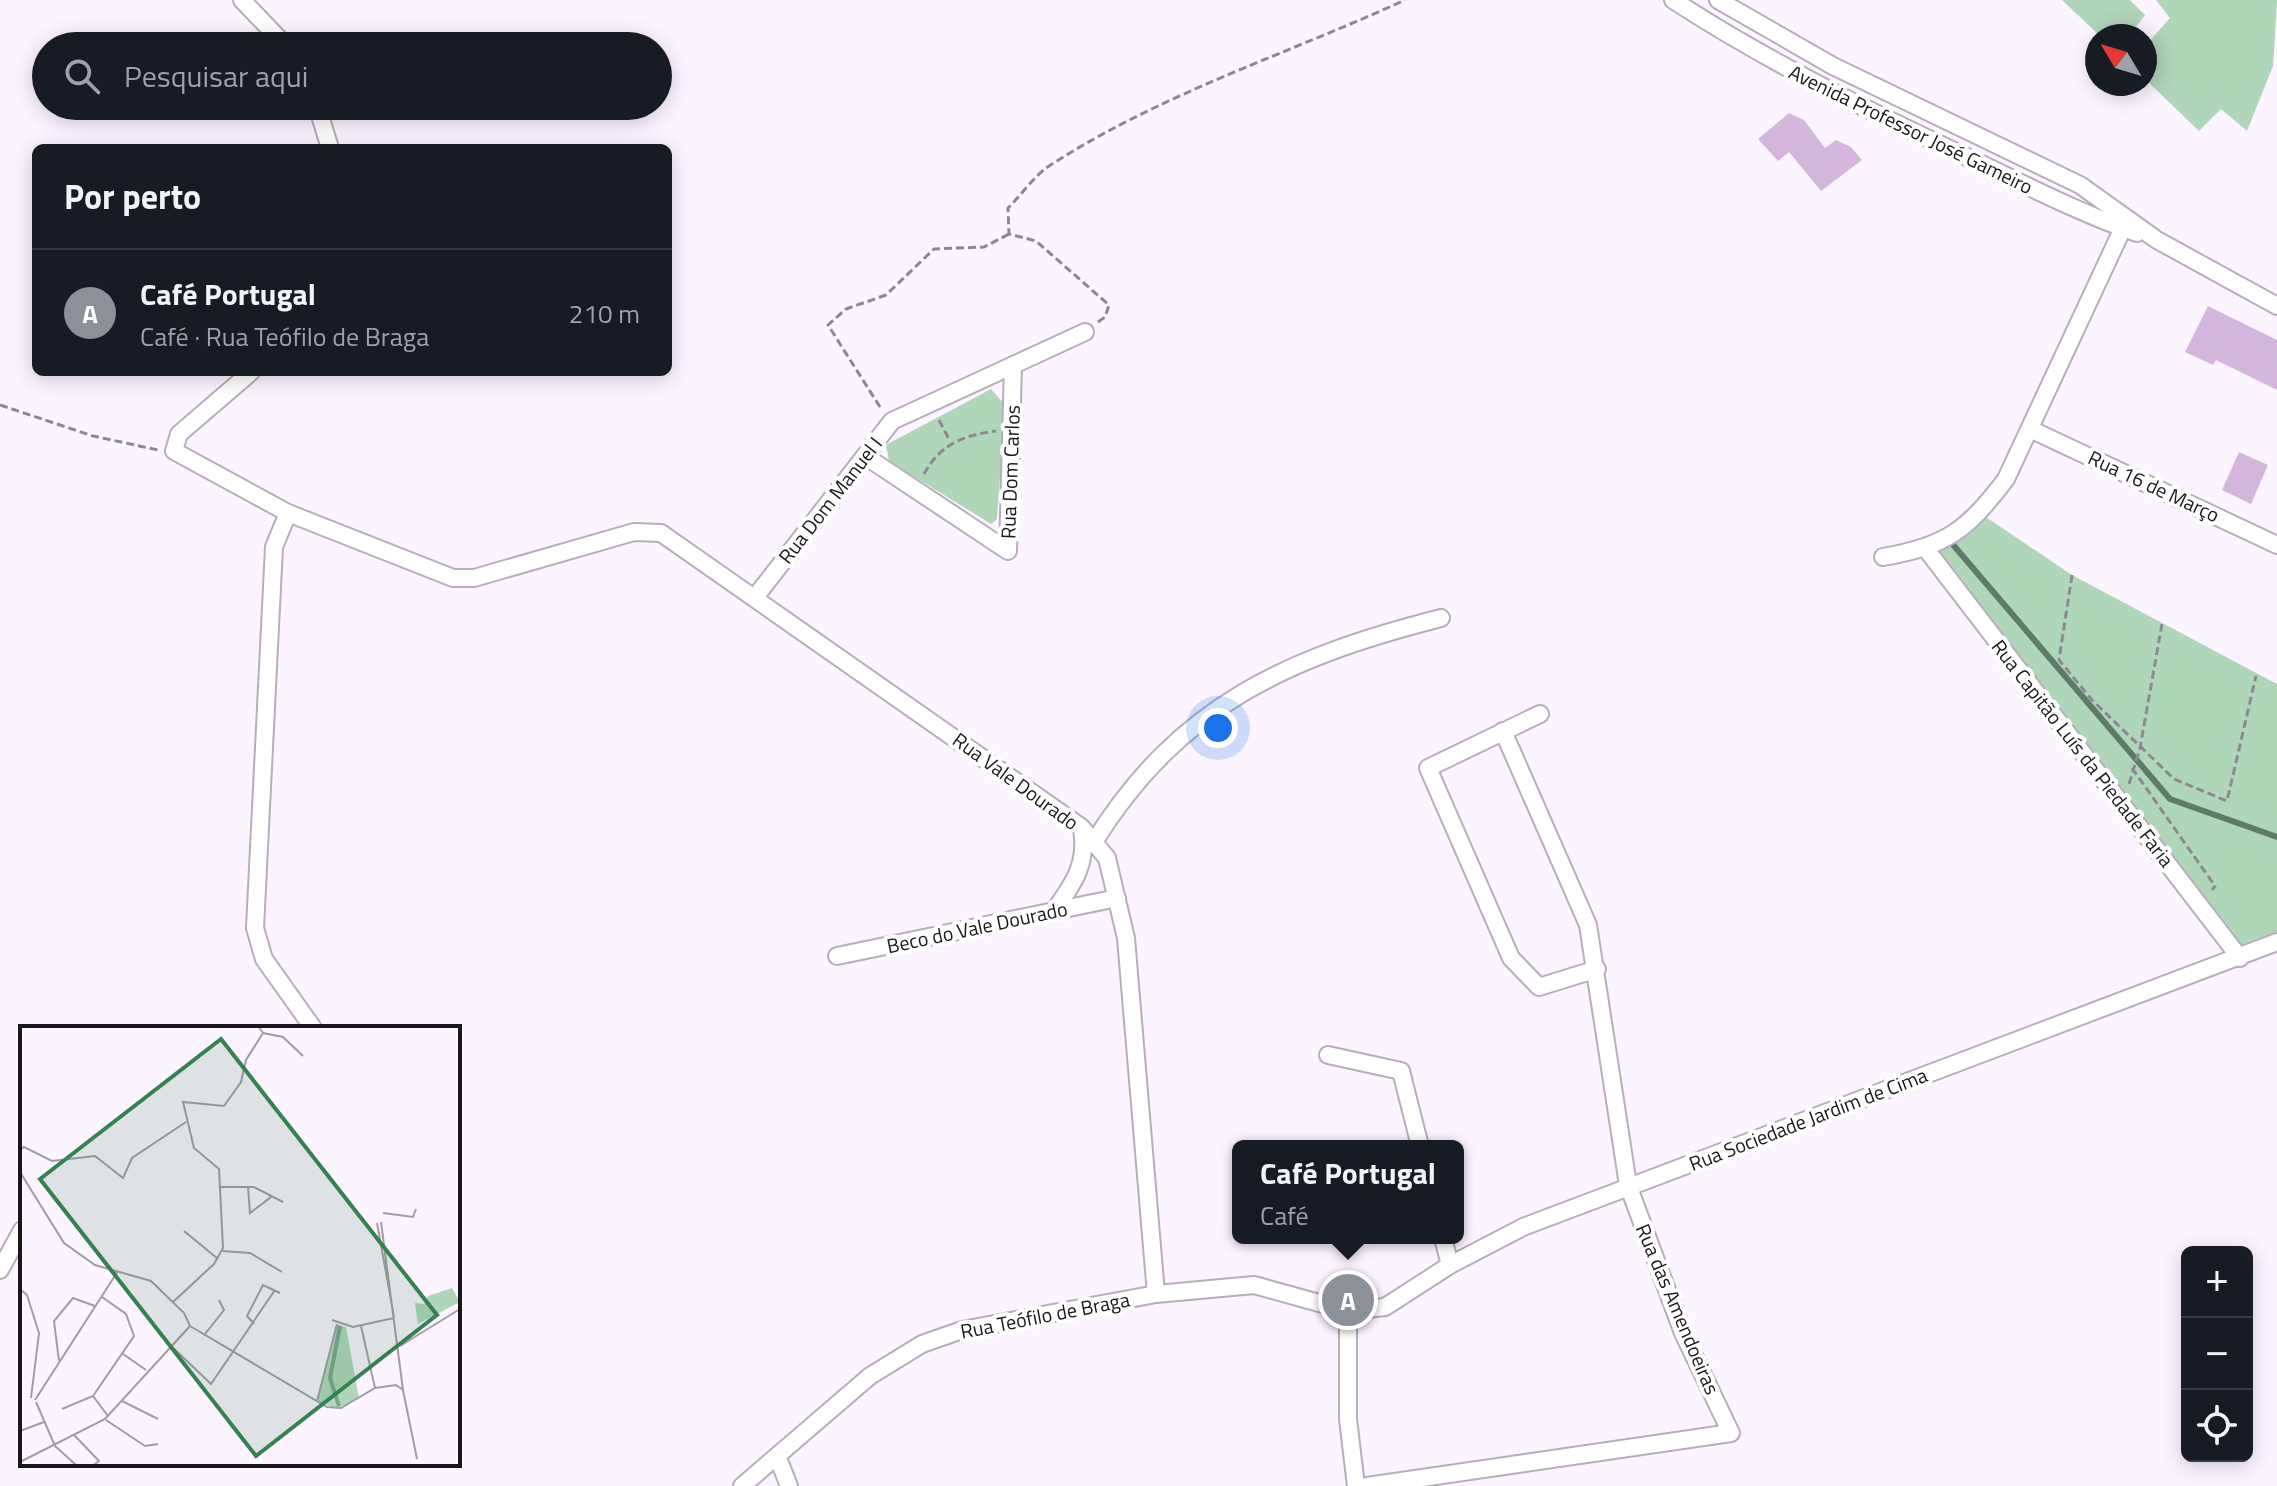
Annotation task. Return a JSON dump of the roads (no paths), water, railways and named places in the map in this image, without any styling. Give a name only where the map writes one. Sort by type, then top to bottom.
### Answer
[{"type":"street","points":[[242,0],[273,32]]},
{"type":"street","name":"Avenida Professor José Gameiro","points":[[1673,0],[1751,51],[1841,98],[2123,228],[2157,240]]},
{"type":"street","name":"Avenida Professor José Gameiro","points":[[1718,0],[1833,66],[2080,185],[2157,240],[2277,306]]},
{"type":"street","points":[[321,120],[329,144]]},
{"type":"street","points":[[1883,557],[1926,549],[1980,513],[2006,479],[2123,228]]},
{"type":"street","name":"Rua Dom Manuel I","points":[[756,596],[888,425],[1085,332]]},
{"type":"street","name":"Rua Dom Carlos","points":[[865,456],[1008,551],[1013,365]]},
{"type":"street","name":"Rua Vale Dourado","points":[[246,376],[179,434],[174,451],[288,513],[453,578],[474,578],[634,532],[661,533],[756,596],[1081,827],[1107,858],[1126,938],[1156,1294]]},
{"type":"street","name":"Rua 16 de Março","points":[[2030,429],[2277,545]]},
{"type":"street","points":[[288,513],[274,547],[255,928],[264,959],[312,1026]]},
{"type":"street","name":"Rua Capitão Luís da Piedade Faria","points":[[1926,549],[2240,958]]},
{"type":"street","points":[[1094,842],[1118,804],[1214,709],[1284,670],[1362,639],[1441,618]]},
{"type":"street","points":[[1540,714],[1428,768],[1511,958],[1524,975],[1539,987],[1597,969]]},
{"type":"street","name":"Rua das Amendoeiras","points":[[1367,1486],[1731,1433],[1678,1321],[1628,1185],[1588,925],[1503,731]]},
{"type":"street","points":[[1054,911],[1080,873],[1086,850],[1081,827]]},
{"type":"street","name":"Beco do Vale Dourado","points":[[837,956],[1117,898]]},
{"type":"street","name":"Rua Sociedade Jardim de Cima","points":[[1348,1311],[1385,1307],[1450,1265],[1523,1227],[1628,1185],[2277,942]]},
{"type":"street","points":[[1328,1055],[1401,1071],[1418,1140]]},
{"type":"street","points":[[0,1270],[20,1234]]},
{"type":"street","points":[[1445,1244],[1450,1265]]},
{"type":"street","name":"Rua Teófilo de Braga","points":[[742,1486],[870,1376],[922,1344],[962,1330],[1156,1294],[1254,1285],[1348,1311]]},
{"type":"street","points":[[1348,1311],[1348,1419],[1356,1486]]},
{"type":"street","points":[[778,1458],[789,1486]]},
{"type":"waterway","points":[[1949,540],[2170,799],[2277,837]]},
{"type":"place","name":"Café Portugal","points":[[1348,1300]]}]
